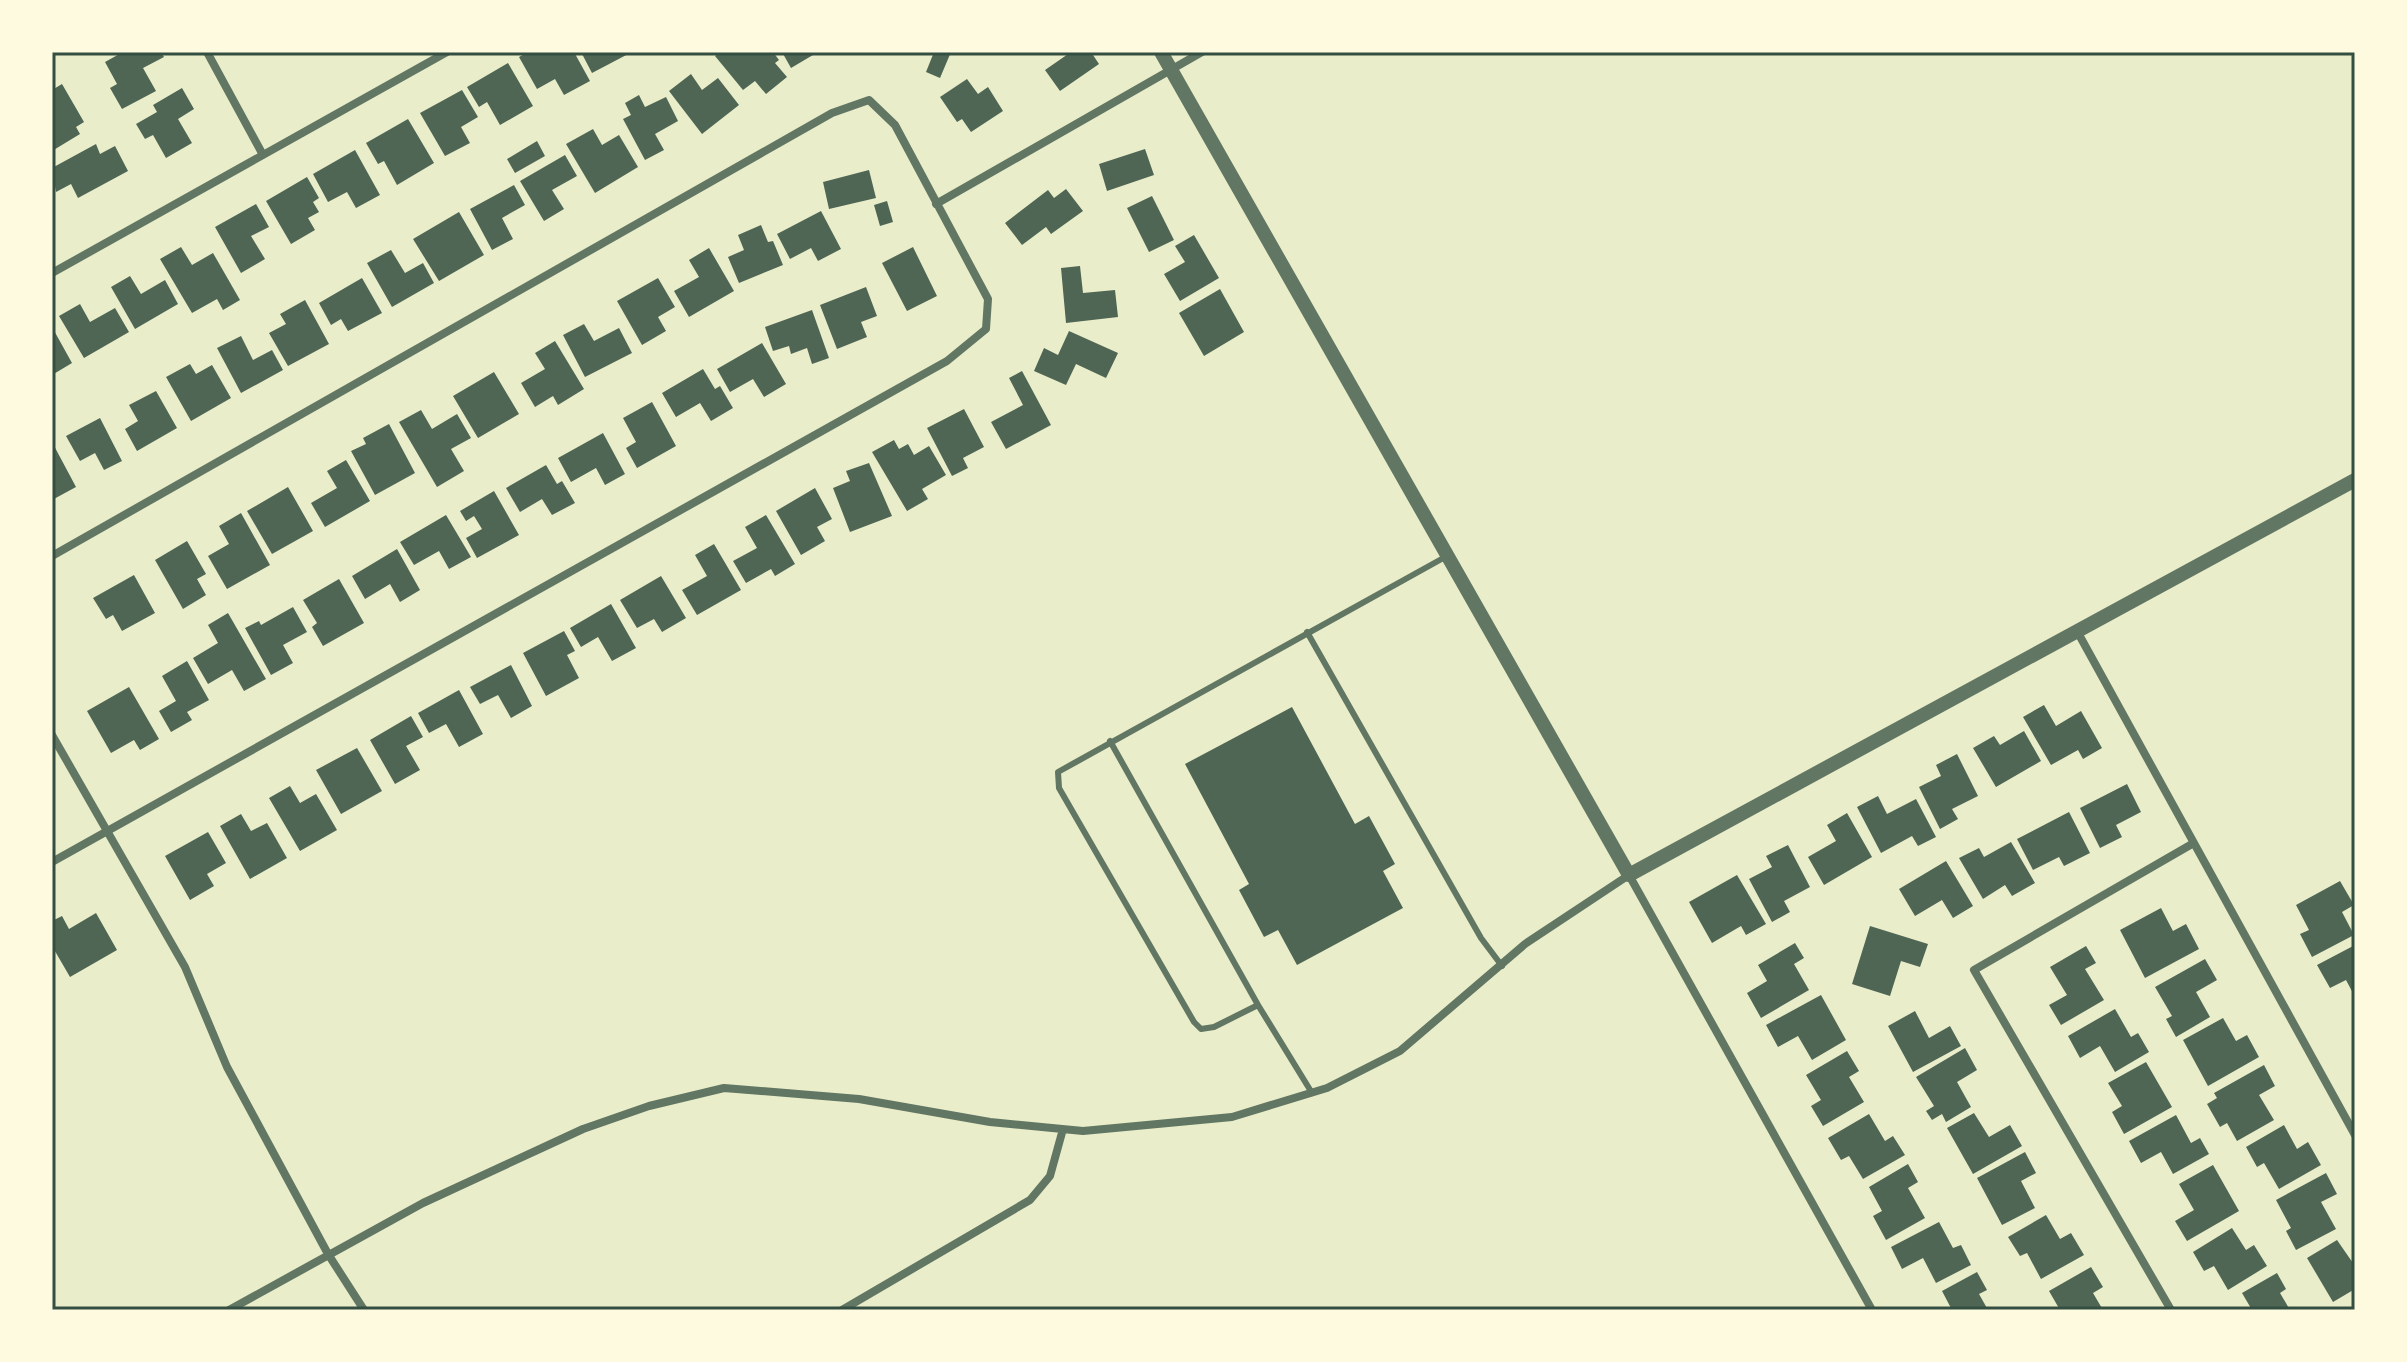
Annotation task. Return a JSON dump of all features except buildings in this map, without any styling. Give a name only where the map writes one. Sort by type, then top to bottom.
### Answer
[{"type":"street","points":[[207,52],[263,155]]},
{"type":"street","points":[[52,273],[447,52]]},
{"type":"street","points":[[1161,52],[1629,875],[1872,1310]]},
{"type":"street","points":[[936,204],[1202,52]]},
{"type":"street","points":[[52,556],[832,113],[869,100],[895,125],[988,299],[986,329],[947,361],[52,862]]},
{"type":"street","points":[[229,1310],[423,1203],[583,1129],[649,1106],[724,1088],[859,1099],[990,1122],[1083,1131],[1232,1117],[1312,1093],[1400,1051],[1525,944],[1629,875],[2355,480]]},
{"type":"street","points":[[2077,631],[2355,1135]]},
{"type":"street","points":[[52,735],[185,967],[227,1067],[328,1254],[364,1310]]},
{"type":"street","points":[[2171,1310],[1974,970],[2192,844]]},
{"type":"street","points":[[842,1310],[1030,1200],[1050,1176],[1063,1129]]},
{"type":"lane","points":[[1258,1005],[1214,1027],[1201,1029],[1194,1022],[1059,788],[1058,772],[1447,556]]},
{"type":"lane","points":[[1307,632],[1481,938],[1502,966]]},
{"type":"lane","points":[[1110,741],[1258,1005],[1312,1093]]}]
